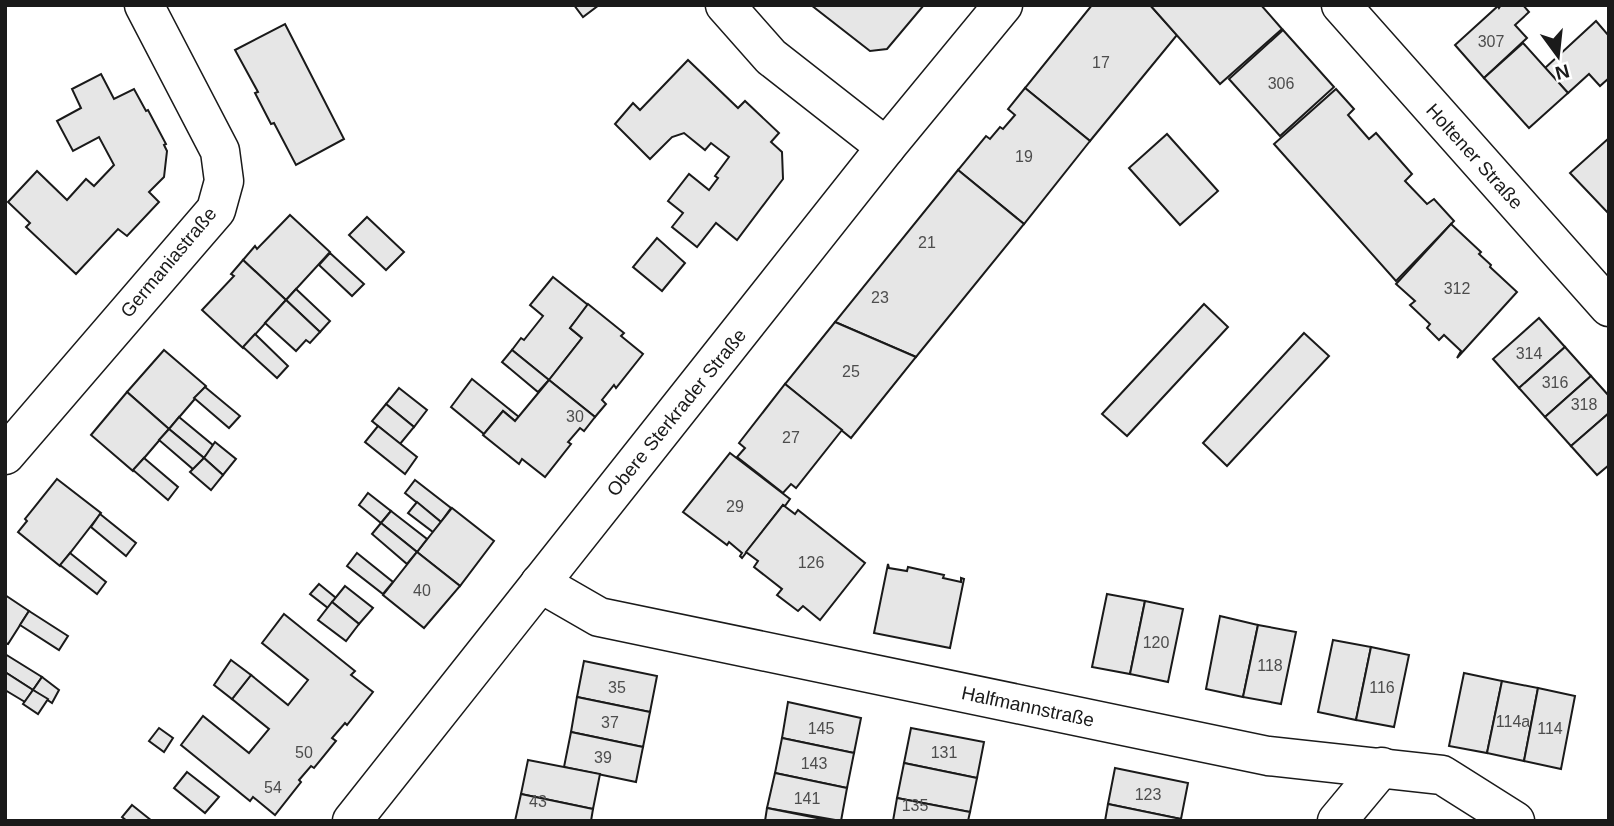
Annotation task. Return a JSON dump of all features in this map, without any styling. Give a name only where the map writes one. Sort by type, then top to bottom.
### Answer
[{"type":"street","name":"Germaniastraße","points":[[5,455],[216,210],[225,181],[220,151],[144,5]]},
{"type":"street","points":[[725,5],[771,57],[886,148]]},
{"type":"street","name":"Obere Sterkrader Straße","points":[[352,821],[886,148],[1003,5]]},
{"type":"street","name":"Holtener Straße","points":[[1341,5],[1609,307]]},
{"type":"street","name":"Halfmannstraße","points":[[540,583],[599,617],[1268,756],[1442,775],[1515,821]]},
{"type":"street","points":[[1337,821],[1382,767]]},
{"type":"building","points":[[574,5],[599,5],[583,17]]},
{"type":"building","points":[[811,5],[924,5],[887,49],[870,51]]},
{"type":"building","points":[[1092,5],[1150,5],[1177,35],[1090,141],[1025,88]]},
{"type":"building","points":[[1150,5],[1261,5],[1282,29],[1220,84]]},
{"type":"building","points":[[1501,5],[1523,5],[1529,12],[1515,25],[1527,38],[1484,78],[1455,45]]},
{"type":"building","points":[[1596,21],[1609,36],[1609,78],[1600,86],[1589,74],[1568,93],[1545,68]]},
{"type":"building","points":[[285,24],[344,139],[296,165],[274,123],[271,124],[255,93],[258,92],[235,50]]},
{"type":"building","points":[[1283,30],[1334,87],[1280,136],[1229,79]]},
{"type":"building","points":[[1523,43],[1568,93],[1529,128],[1484,78]]},
{"type":"building","points":[[688,60],[738,108],[745,101],[779,133],[771,142],[782,152],[783,179],[737,240],[716,223],[697,247],[672,227],[683,213],[668,201],[689,174],[709,190],[718,178],[715,176],[729,157],[711,143],[705,150],[684,133],[672,137],[650,159],[615,124],[633,103],[640,110]]},
{"type":"building","points":[[101,74],[114,99],[134,89],[146,111],[148,110],[166,144],[164,177],[149,192],[159,202],[127,236],[118,229],[76,274],[26,227],[30,223],[8,202],[37,171],[67,200],[86,179],[94,186],[114,165],[99,137],[73,151],[57,121],[81,108],[72,89]]},
{"type":"building","points":[[1025,88],[1090,141],[1024,224],[958,170],[986,136],[990,139],[1015,115],[1008,109]]},
{"type":"building","points":[[1336,89],[1354,109],[1348,115],[1369,139],[1376,133],[1412,174],[1405,181],[1427,204],[1434,199],[1454,221],[1396,281],[1274,144]]},
{"type":"building","points":[[1167,134],[1218,191],[1180,225],[1129,168]]},
{"type":"building","points":[[1609,138],[1609,214],[1570,173]]},
{"type":"building","points":[[958,170],[1024,224],[916,357],[835,322]]},
{"type":"building","points":[[290,215],[330,252],[286,300],[243,260]]},
{"type":"building","points":[[367,217],[404,252],[386,270],[349,235]]},
{"type":"building","points":[[1451,224],[1517,292],[1457,358],[1461,351],[1444,335],[1439,340],[1427,328],[1430,324],[1410,305],[1415,301],[1396,284]]},
{"type":"building","points":[[657,238],[685,263],[662,291],[633,267]]},
{"type":"building","points":[[330,253],[364,284],[352,296],[319,265]]},
{"type":"building","points":[[243,260],[286,300],[243,348],[202,310],[234,276],[231,274]]},
{"type":"building","points":[[553,277],[588,305],[570,328],[582,338],[549,380],[512,350],[521,338],[524,340],[543,316],[530,305]]},
{"type":"building","points":[[296,289],[330,321],[320,332],[286,300]]},
{"type":"building","points":[[286,300],[320,332],[310,343],[306,340],[296,351],[265,323]]},
{"type":"building","points":[[588,304],[624,333],[621,336],[643,354],[616,388],[614,385],[602,400],[606,404],[595,417],[549,380],[582,338],[570,328]]},
{"type":"building","points":[[1204,304],[1228,327],[1127,436],[1102,414]]},
{"type":"building","points":[[1539,318],[1565,347],[1519,388],[1493,359]]},
{"type":"building","points":[[835,322],[916,357],[851,438],[785,384]]},
{"type":"building","points":[[1304,333],[1329,356],[1227,466],[1203,443]]},
{"type":"building","points":[[255,334],[288,366],[277,378],[243,347]]},
{"type":"building","points":[[1565,347],[1591,376],[1545,417],[1519,388]]},
{"type":"building","points":[[164,350],[206,386],[169,429],[127,392]]},
{"type":"building","points":[[512,350],[549,380],[538,392],[502,362]]},
{"type":"building","points":[[1591,376],[1609,396],[1609,413],[1571,446],[1545,417]]},
{"type":"building","points":[[472,379],[519,417],[515,421],[503,411],[484,434],[451,407]]},
{"type":"building","points":[[549,380],[595,417],[584,431],[580,428],[568,442],[571,444],[545,477],[522,459],[519,464],[483,435],[503,411],[515,421]]},
{"type":"building","points":[[785,384],[842,430],[796,488],[791,484],[783,493],[737,457],[745,448],[739,443]]},
{"type":"building","points":[[205,387],[240,416],[229,428],[194,398]]},
{"type":"building","points":[[399,388],[427,410],[414,427],[386,404]]},
{"type":"building","points":[[127,392],[169,429],[133,471],[91,435]]},
{"type":"building","points":[[386,404],[414,427],[400,444],[372,421]]},
{"type":"building","points":[[1609,413],[1609,465],[1597,475],[1571,446]]},
{"type":"building","points":[[179,417],[214,446],[204,458],[169,429]]},
{"type":"building","points":[[378,426],[417,457],[405,474],[365,442]]},
{"type":"building","points":[[169,429],[204,458],[194,470],[159,440]]},
{"type":"building","points":[[215,442],[236,459],[223,475],[204,458]]},
{"type":"building","points":[[730,453],[790,499],[742,558],[742,553],[729,542],[727,545],[683,512]]},
{"type":"building","points":[[144,458],[178,487],[168,500],[133,470]]},
{"type":"building","points":[[204,458],[223,475],[211,490],[190,472]]},
{"type":"building","points":[[57,479],[101,513],[60,566],[18,532]]},
{"type":"building","points":[[415,480],[451,508],[441,522],[405,493]]},
{"type":"building","points":[[368,493],[391,511],[381,523],[359,505]]},
{"type":"building","points":[[417,502],[441,522],[433,532],[408,513]]},
{"type":"building","points":[[783,505],[795,514],[798,510],[865,563],[820,620],[803,606],[798,611],[777,595],[782,589],[754,567],[758,561],[746,552]]},
{"type":"building","points":[[452,508],[494,541],[460,586],[417,552]]},
{"type":"building","points":[[391,511],[427,539],[417,552],[381,523]]},
{"type":"building","points":[[100,514],[136,543],[126,556],[91,527]]},
{"type":"building","points":[[381,523],[417,552],[407,564],[372,534]]},
{"type":"building","points":[[417,552],[460,586],[424,628],[383,595]]},
{"type":"building","points":[[70,553],[106,582],[97,594],[60,565]]},
{"type":"building","points":[[357,553],[393,582],[383,594],[347,566]]},
{"type":"building","points":[[888,564],[889,568],[907,571],[908,567],[944,575],[943,578],[961,582],[961,578],[964,579],[950,648],[874,633]]},
{"type":"building","points":[[319,584],[336,598],[328,608],[310,594]]},
{"type":"building","points":[[345,586],[373,608],[359,624],[332,602]]},
{"type":"building","points":[[1107,594],[1145,601],[1130,674],[1092,667]]},
{"type":"building","points":[[5,595],[29,611],[8,644],[5,643]]},
{"type":"building","points":[[1145,601],[1183,609],[1168,682],[1130,674]]},
{"type":"building","points":[[332,602],[359,624],[346,641],[318,620]]},
{"type":"building","points":[[29,611],[68,636],[59,650],[20,625]]},
{"type":"building","points":[[284,614],[355,671],[351,675],[373,692],[347,725],[345,723],[332,738],[336,741],[314,768],[311,766],[299,780],[301,782],[275,815],[253,797],[250,801],[181,745],[203,716],[249,753],[269,729],[232,699],[251,675],[288,705],[308,680],[262,643]]},
{"type":"building","points":[[1220,616],[1258,625],[1243,697],[1206,689]]},
{"type":"building","points":[[1258,625],[1296,632],[1281,704],[1243,697]]},
{"type":"building","points":[[1333,640],[1371,647],[1356,720],[1318,712]]},
{"type":"building","points":[[1371,647],[1409,655],[1394,727],[1356,720]]},
{"type":"building","points":[[5,654],[42,677],[33,690],[5,672]]},
{"type":"building","points":[[231,660],[251,675],[232,699],[214,685]]},
{"type":"building","points":[[584,661],[657,676],[650,712],[577,697]]},
{"type":"building","points":[[5,672],[33,690],[25,702],[5,690]]},
{"type":"building","points":[[1464,673],[1502,681],[1487,753],[1449,746]]},
{"type":"building","points":[[42,677],[59,690],[52,703],[33,690]]},
{"type":"building","points":[[1502,681],[1538,688],[1524,761],[1487,753]]},
{"type":"building","points":[[1538,688],[1575,696],[1561,769],[1524,761]]},
{"type":"building","points":[[33,690],[48,699],[38,714],[23,704]]},
{"type":"building","points":[[577,697],[650,712],[643,747],[571,732]]},
{"type":"building","points":[[788,702],[861,718],[854,753],[782,738]]},
{"type":"building","points":[[159,728],[173,738],[164,752],[149,741]]},
{"type":"building","points":[[911,728],[984,742],[977,778],[904,763]]},
{"type":"building","points":[[571,732],[643,747],[636,782],[564,767]]},
{"type":"building","points":[[782,738],[854,753],[847,788],[775,773]]},
{"type":"building","points":[[528,760],[600,774],[593,809],[521,794]]},
{"type":"building","points":[[904,763],[977,778],[970,812],[897,798]]},
{"type":"building","points":[[1115,768],[1188,783],[1181,819],[1108,804]]},
{"type":"building","points":[[187,772],[219,797],[205,813],[174,788]]},
{"type":"building","points":[[775,773],[847,788],[841,821],[767,808]]},
{"type":"building","points":[[521,794],[593,809],[591,821],[515,821]]},
{"type":"building","points":[[897,798],[970,812],[968,821],[893,821]]},
{"type":"building","points":[[1108,804],[1181,819],[1181,821],[1105,821]]},
{"type":"building","points":[[132,805],[152,821],[127,821],[122,817]]},
{"type":"building","points":[[767,808],[832,821],[765,821]]}]
